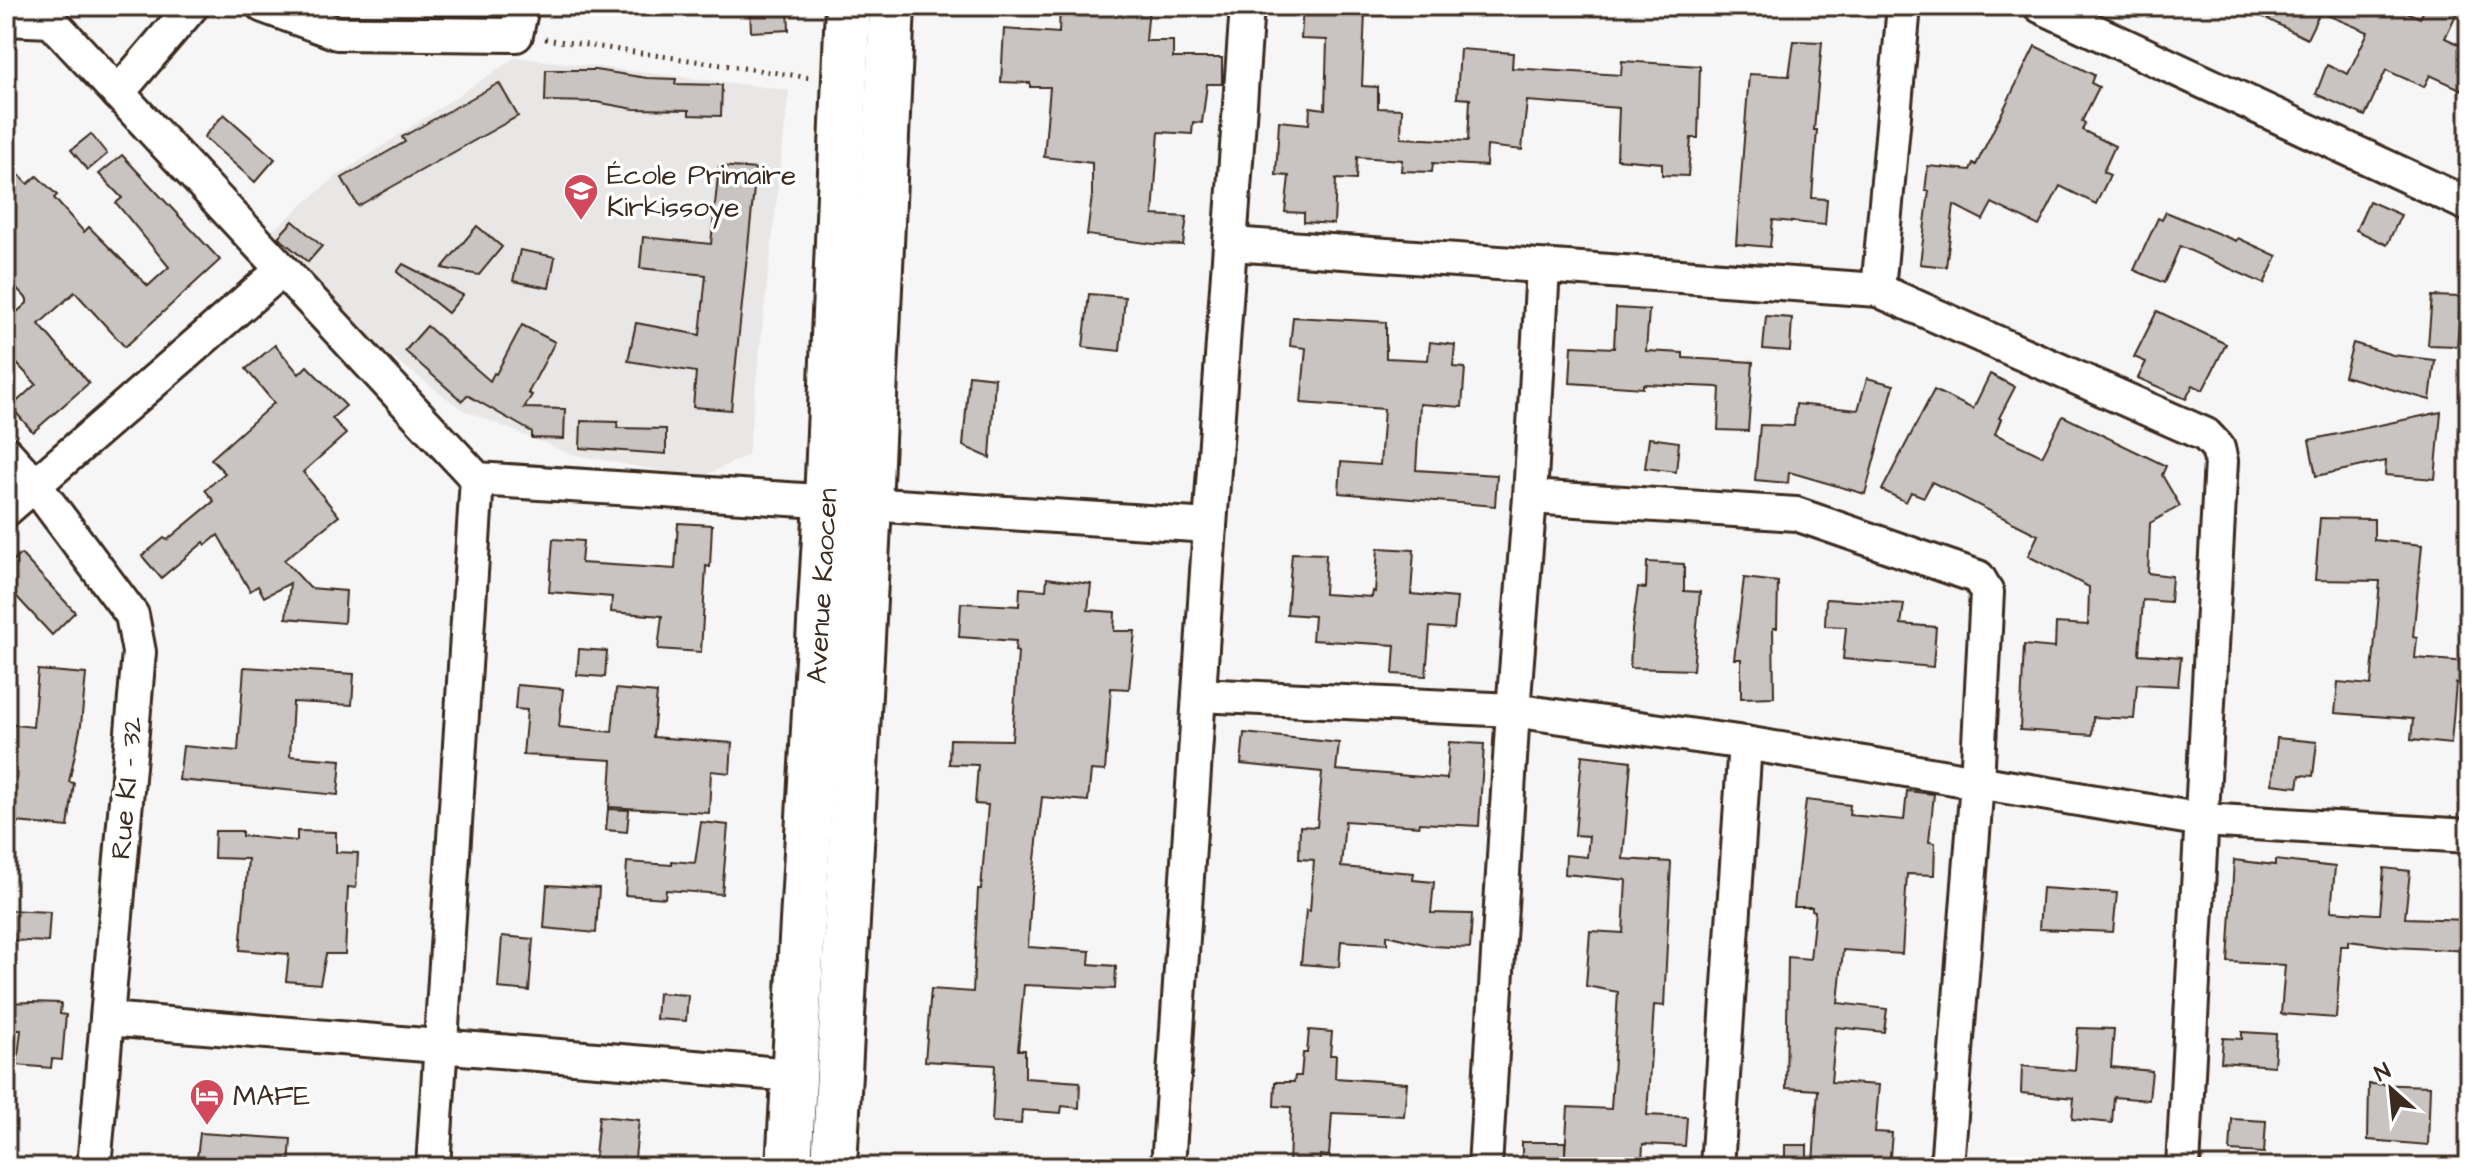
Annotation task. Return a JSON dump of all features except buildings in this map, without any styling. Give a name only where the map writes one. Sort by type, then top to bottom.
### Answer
[{"type":"highway","name":"Avenue Kaocen","points":[[834,1167],[848,503],[844,83],[848,6]]},
{"type":"highway","name":"Avenue Kaocen","points":[[789,1167],[793,1075],[892,6]]},
{"type":"street","points":[[118,93],[192,6]]},
{"type":"street","points":[[263,6],[337,33],[519,21]]},
{"type":"street","points":[[1168,1167],[1247,6]]},
{"type":"street","points":[[1878,290],[1904,6]]},
{"type":"street","points":[[2040,6],[2469,205]]},
{"type":"street","points":[[6,19],[52,14],[118,93],[477,479],[1210,526]]},
{"type":"street","points":[[1231,244],[1878,290],[2206,435],[2218,448],[2221,461],[2183,1167]]},
{"type":"street","points":[[1485,1167],[1543,268]]},
{"type":"street","points":[[6,510],[282,270]]},
{"type":"street","name":"Rue KI - 32","points":[[6,453],[35,485],[132,615],[137,633],[139,652],[94,1167]]},
{"type":"street","points":[[433,1167],[477,479]]},
{"type":"street","points":[[1530,497],[1796,514],[1978,577],[1987,592],[1977,782],[1947,1167]]},
{"type":"street","points":[[1199,695],[1513,710],[1745,743],[2203,820],[2469,836]]},
{"type":"street","points":[[1717,1167],[1745,743]]},
{"type":"street","points":[[107,1019],[793,1075]]},
{"type":"path","points":[[519,21],[844,83]]},
{"type":"shaded area","points":[[516,57],[789,90],[748,455],[700,478],[570,454],[463,410],[377,346],[272,231],[334,178]]},
{"type":"place","name":"École Primaire Kirkissoye","points":[[581,222]]},
{"type":"place","name":"MAFE","points":[[207,1127]]}]
